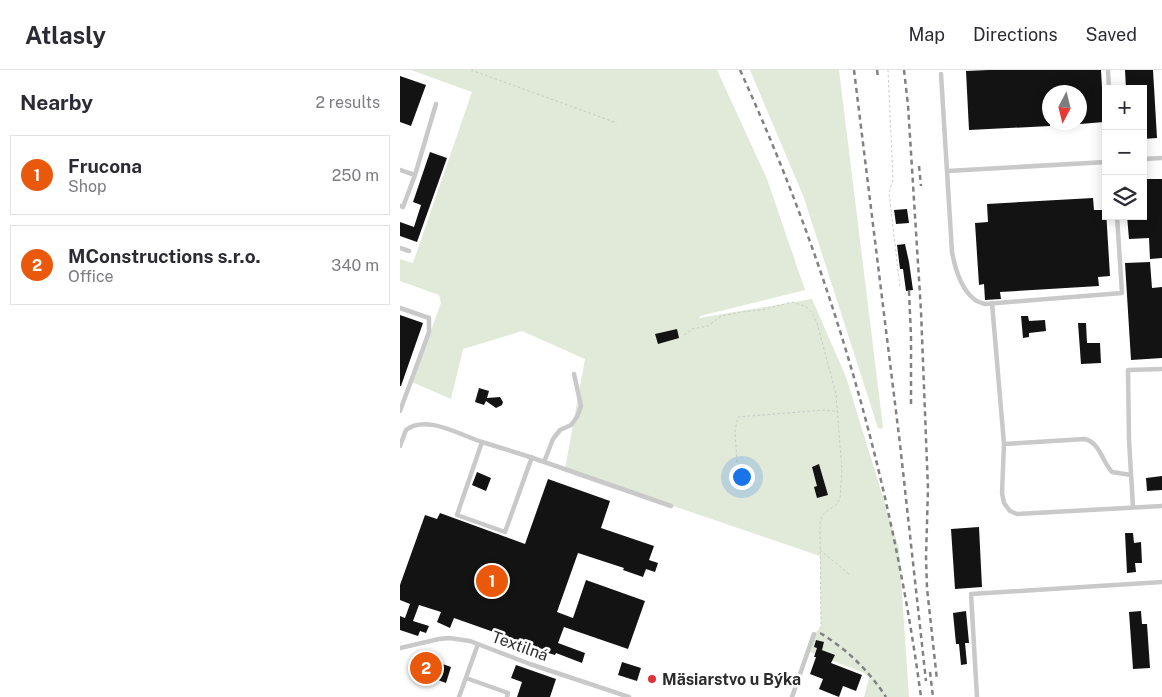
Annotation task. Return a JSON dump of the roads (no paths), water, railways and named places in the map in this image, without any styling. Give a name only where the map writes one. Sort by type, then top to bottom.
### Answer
[{"type":"lane","points":[[1108,70],[1109,85]]},
{"type":"lane","points":[[941,74],[952,252],[956,272],[975,300],[985,304],[1122,293],[1117,220]]},
{"type":"lane","points":[[400,206],[402,207],[415,175],[436,104]]},
{"type":"lane","points":[[1147,159],[1162,158]]},
{"type":"lane","points":[[948,171],[1102,162]]},
{"type":"lane","points":[[400,170],[415,175]]},
{"type":"lane","points":[[400,248],[409,251]]},
{"type":"lane","points":[[992,303],[1004,444],[1002,493],[1004,503],[1010,511],[1017,514],[1162,506]]},
{"type":"lane","points":[[400,308],[429,318],[430,323],[400,411]]},
{"type":"lane","points":[[1133,507],[1128,370],[1162,369]]},
{"type":"lane","points":[[544,462],[553,439],[560,430],[571,426],[581,406],[574,374]]},
{"type":"lane","points":[[400,446],[406,430],[419,423],[429,423],[671,506]]},
{"type":"lane","points":[[1004,444],[1085,439],[1096,445],[1105,464],[1112,472],[1131,474]]},
{"type":"lane","points":[[482,442],[457,515],[505,532],[532,457]]},
{"type":"lane","points":[[977,697],[971,594],[1162,582]]},
{"type":"lane","points":[[792,697],[814,634]]},
{"type":"lane","name":"Textilná","points":[[400,648],[429,640],[444,638],[460,639],[629,697]]},
{"type":"lane","points":[[460,697],[478,644]]},
{"type":"lane","points":[[466,678],[508,693],[507,697]]},
{"type":"railway","points":[[740,70],[773,145],[803,221],[854,377],[893,535],[909,616],[921,697]]},
{"type":"railway","points":[[854,70],[900,444],[926,681]]},
{"type":"railway","points":[[877,70],[878,77]]},
{"type":"railway","points":[[904,70],[908,105],[921,311],[928,489],[927,588],[937,680]]},
{"type":"railway","points":[[919,166],[921,186]]},
{"type":"railway","points":[[909,291],[911,405]]},
{"type":"railway","points":[[820,633],[857,661],[886,697]]},
{"type":"railway","points":[[930,672],[933,697]]},
{"type":"place","name":"Frucona","points":[[492,581]]},
{"type":"place","name":"MConstructions s.r.o.","points":[[426,668]]},
{"type":"place","name":"Mäsiarstvo u Býka","points":[[652,679]]}]
